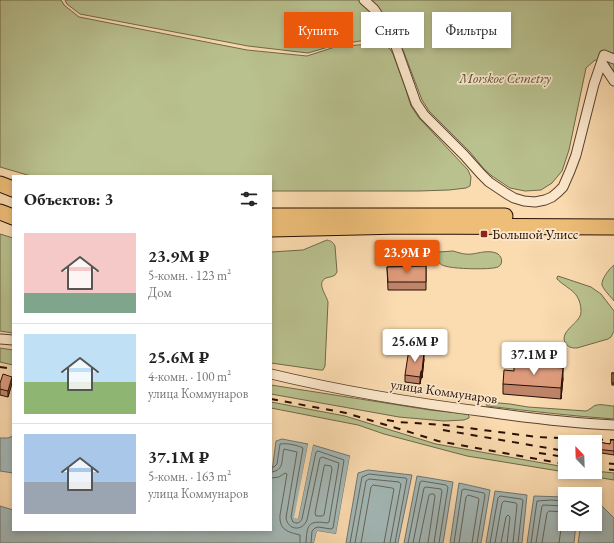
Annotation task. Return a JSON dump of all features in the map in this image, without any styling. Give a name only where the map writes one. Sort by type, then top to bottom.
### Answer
[{"type":"highway","points":[[0,184],[12,190]]},
{"type":"highway","points":[[0,212],[12,217]]},
{"type":"highway","points":[[272,216],[614,218]]},
{"type":"highway","points":[[272,229],[402,226],[614,227]]},
{"type":"street","points":[[364,0],[374,10],[393,38],[416,103],[424,114],[481,174],[507,194],[524,201],[535,202],[545,200],[552,197],[563,186],[576,155],[594,84],[604,55],[614,59]]},
{"type":"street","points":[[602,62],[614,81]]},
{"type":"street","points":[[0,339],[12,340]]},
{"type":"street","name":"улица Коммунаров","points":[[272,374],[308,383],[428,405],[583,424],[614,425]]},
{"type":"green space","points":[[0,0],[61,0],[64,5],[79,17],[247,50],[307,56],[332,48],[353,48],[353,45],[361,45],[361,48],[389,48],[393,54],[411,106],[419,118],[468,170],[471,177],[470,186],[466,188],[449,190],[272,191],[272,175],[28,175],[0,167]]},
{"type":"green space","name":"Morskoe Cemetry","points":[[65,0],[614,0],[614,74],[608,62],[595,60],[586,68],[569,150],[562,171],[552,183],[541,190],[525,191],[510,188],[484,169],[470,152],[429,111],[422,100],[403,50],[401,48],[424,48],[424,12],[361,12],[361,41],[353,42],[353,12],[284,12],[284,48],[325,48],[308,53],[248,46],[80,14],[67,4]]},
{"type":"green space","points":[[0,234],[12,238],[12,333],[0,331]]},
{"type":"green space","points":[[327,240],[332,242],[335,246],[337,272],[334,276],[323,280],[322,283],[322,289],[328,302],[325,366],[323,370],[272,363],[272,252],[303,250]]},
{"type":"green space","points":[[453,251],[462,254],[493,252],[500,256],[502,262],[500,266],[494,268],[456,268],[442,265],[435,256],[436,253],[439,252]]},
{"type":"green space","points":[[614,265],[614,301],[605,291],[602,283],[608,271]]},
{"type":"green space","points":[[558,276],[591,287],[601,294],[614,311],[614,331],[611,337],[577,348],[570,347],[566,344],[564,336],[578,319],[581,314],[581,310],[576,294],[557,279]]},
{"type":"green space","points":[[0,348],[12,350],[12,365],[0,362]]},
{"type":"green space","points":[[272,385],[430,410],[467,414],[469,418],[464,420],[444,421],[399,417],[272,394]]},
{"type":"green space","points":[[272,402],[345,416],[436,444],[558,466],[558,471],[467,456],[384,434],[358,425],[272,408]]},
{"type":"green space","points":[[488,402],[528,407],[586,411],[596,405],[614,406],[614,419],[487,406],[486,404]]},
{"type":"green space","points":[[602,472],[614,473],[614,480],[602,478]]},
{"type":"water","points":[[12,436],[12,473],[0,471],[0,438]]},
{"type":"water","points":[[282,439],[308,444],[295,518],[298,519],[313,445],[350,456],[336,534],[317,531],[314,543],[0,543],[0,506],[12,510],[12,531],[272,531],[272,471],[276,441]]},
{"type":"water","points":[[368,470],[412,475],[398,543],[346,543],[358,473]]},
{"type":"water","points":[[417,476],[453,482],[443,543],[404,543]]},
{"type":"water","points":[[459,483],[490,490],[481,543],[450,543]]},
{"type":"water","points":[[495,491],[527,495],[522,543],[486,543]]},
{"type":"water","points":[[534,496],[558,497],[558,531],[575,531],[574,543],[527,543]]},
{"type":"water","points":[[602,506],[614,518],[614,543],[578,543],[580,531],[602,531]]},
{"type":"pier","points":[[308,444],[310,445],[297,517],[311,445],[313,445],[298,519],[294,518]]},
{"type":"pier","points":[[350,456],[352,457],[338,535],[318,533],[316,543],[314,543],[317,531],[336,534]]},
{"type":"building","points":[[426,266],[426,282],[388,282],[387,267]]},
{"type":"building","points":[[409,349],[424,352],[420,377],[405,375]]},
{"type":"building","points":[[514,363],[563,368],[561,388],[503,384],[504,370],[514,371]]},
{"type":"building","points":[[612,373],[614,373],[614,383],[612,383]]},
{"type":"building","points":[[3,374],[12,377],[8,391],[0,389]]},
{"type":"building","points":[[611,440],[614,440],[614,451],[602,450],[602,443],[610,444]]},
{"type":"railway","points":[[0,367],[12,369]]},
{"type":"railway","points":[[272,399],[346,413],[438,441],[558,463]]},
{"type":"railway","points":[[387,420],[445,425],[537,437],[614,440]]},
{"type":"railway","points":[[443,430],[558,450]]},
{"type":"railway","points":[[539,453],[558,456]]},
{"type":"railway","points":[[602,463],[614,464]]},
{"type":"railway","points":[[602,469],[614,470]]},
{"type":"place","name":"Большой Улисс","points":[[484,234]]}]
